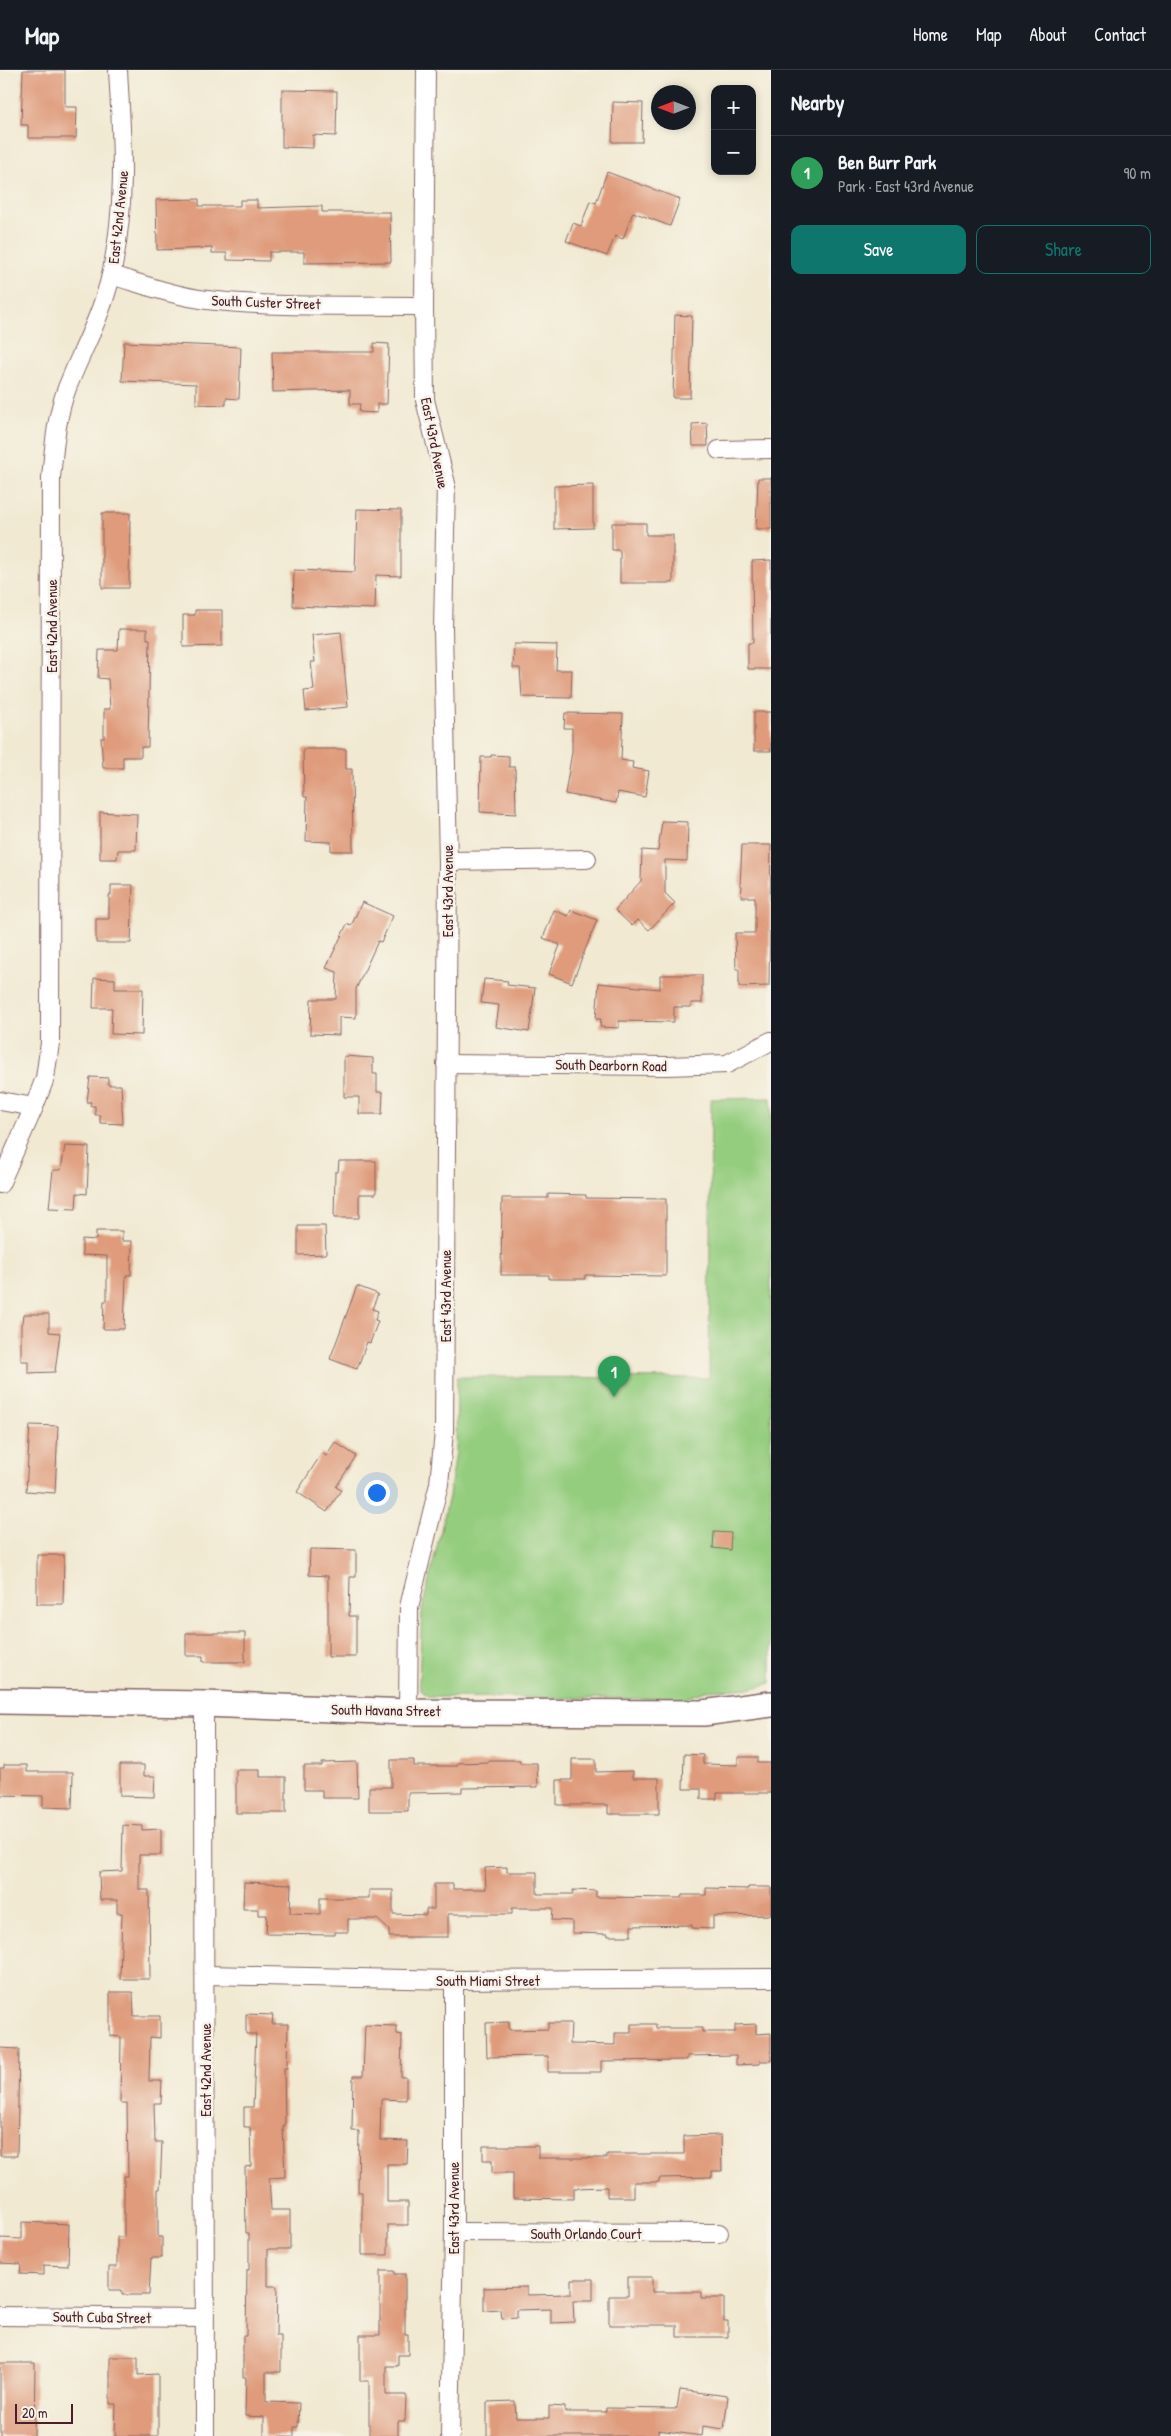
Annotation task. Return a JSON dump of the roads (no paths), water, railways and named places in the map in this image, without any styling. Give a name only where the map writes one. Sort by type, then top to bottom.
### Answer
[{"type":"street","name":"East 42nd Avenue","points":[[0,1184],[45,1078],[50,1042],[51,478],[56,426],[67,389],[99,316],[111,275],[120,221],[124,168],[118,70]]},
{"type":"street","name":"East 43rd Avenue","points":[[408,1712],[409,1607],[439,1484],[444,1432],[448,860],[443,630],[446,484],[425,400],[426,70]]},
{"type":"street","name":"South Custer Street","points":[[111,275],[168,292],[206,300],[254,303],[424,306]]},
{"type":"street","points":[[719,450],[771,449]]},
{"type":"street","points":[[448,860],[587,859]]},
{"type":"street","name":"South Dearborn Road","points":[[446,1064],[668,1066],[727,1064],[771,1041]]},
{"type":"street","points":[[0,1101],[34,1107]]},
{"type":"street","name":"South Havana Street","points":[[0,1701],[204,1704],[408,1712],[703,1713],[771,1704]]},
{"type":"street","name":"East 42nd Avenue","points":[[204,1704],[206,1975],[204,2318],[206,2436]]},
{"type":"street","name":"South Miami Street","points":[[206,1975],[454,1980],[771,1978]]},
{"type":"street","name":"East 43rd Avenue","points":[[450,2436],[454,2232],[454,1980]]},
{"type":"street","name":"South Orlando Court","points":[[454,2232],[719,2233]]},
{"type":"street","name":"South Cuba Street","points":[[0,2316],[204,2318]]},
{"type":"place","name":"Ben Burr Park","points":[[614,1397]]}]
